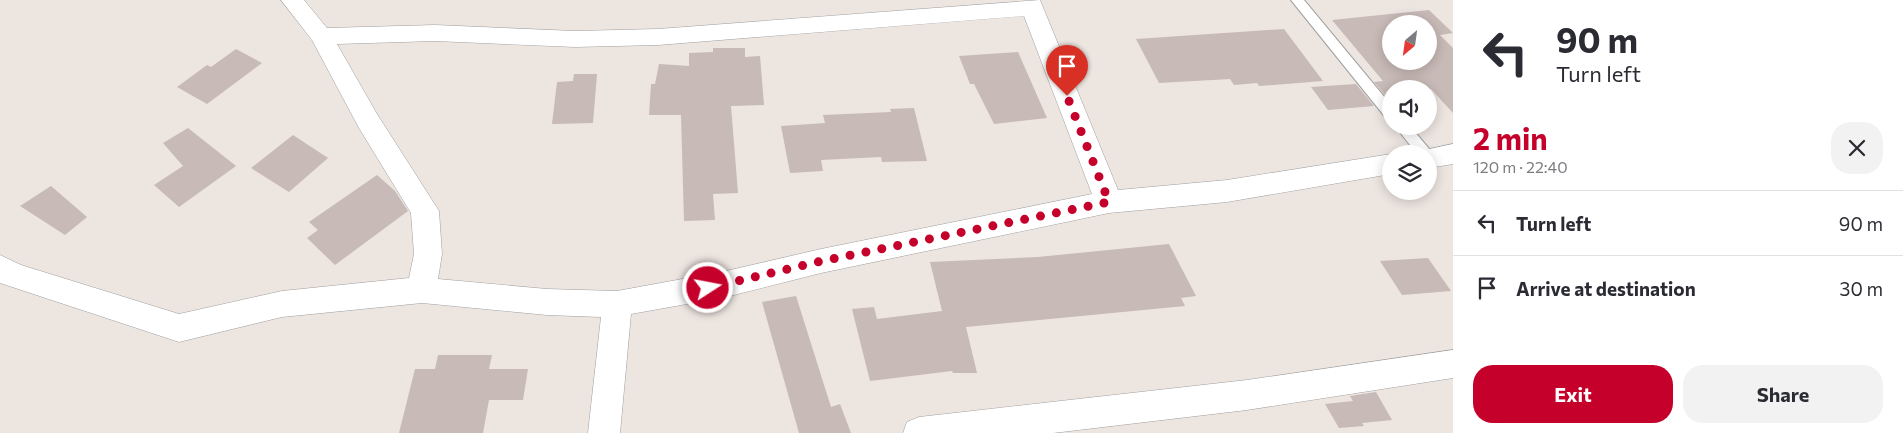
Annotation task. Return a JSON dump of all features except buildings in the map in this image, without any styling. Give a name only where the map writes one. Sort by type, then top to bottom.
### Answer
[{"type":"street","points":[[292,0],[321,36],[368,121],[425,211],[428,254],[422,290]]},
{"type":"street","points":[[321,36],[435,33],[575,39],[658,37],[1031,4],[1109,202]]},
{"type":"street","points":[[1437,157],[1453,154]]},
{"type":"street","points":[[4,276],[179,328],[282,304],[422,290],[547,302],[617,304],[726,284],[822,261],[1109,202],[1227,191],[1382,165]]},
{"type":"street","points":[[604,433],[617,304]]},
{"type":"street","points":[[918,433],[1246,395],[1453,364]]},
{"type":"lane","points":[[1297,0],[1382,103]]},
{"type":"lane","points":[[1409,135],[1417,145]]},
{"type":"route","points":[[708,288],[822,261],[1109,202],[1067,96]]}]
